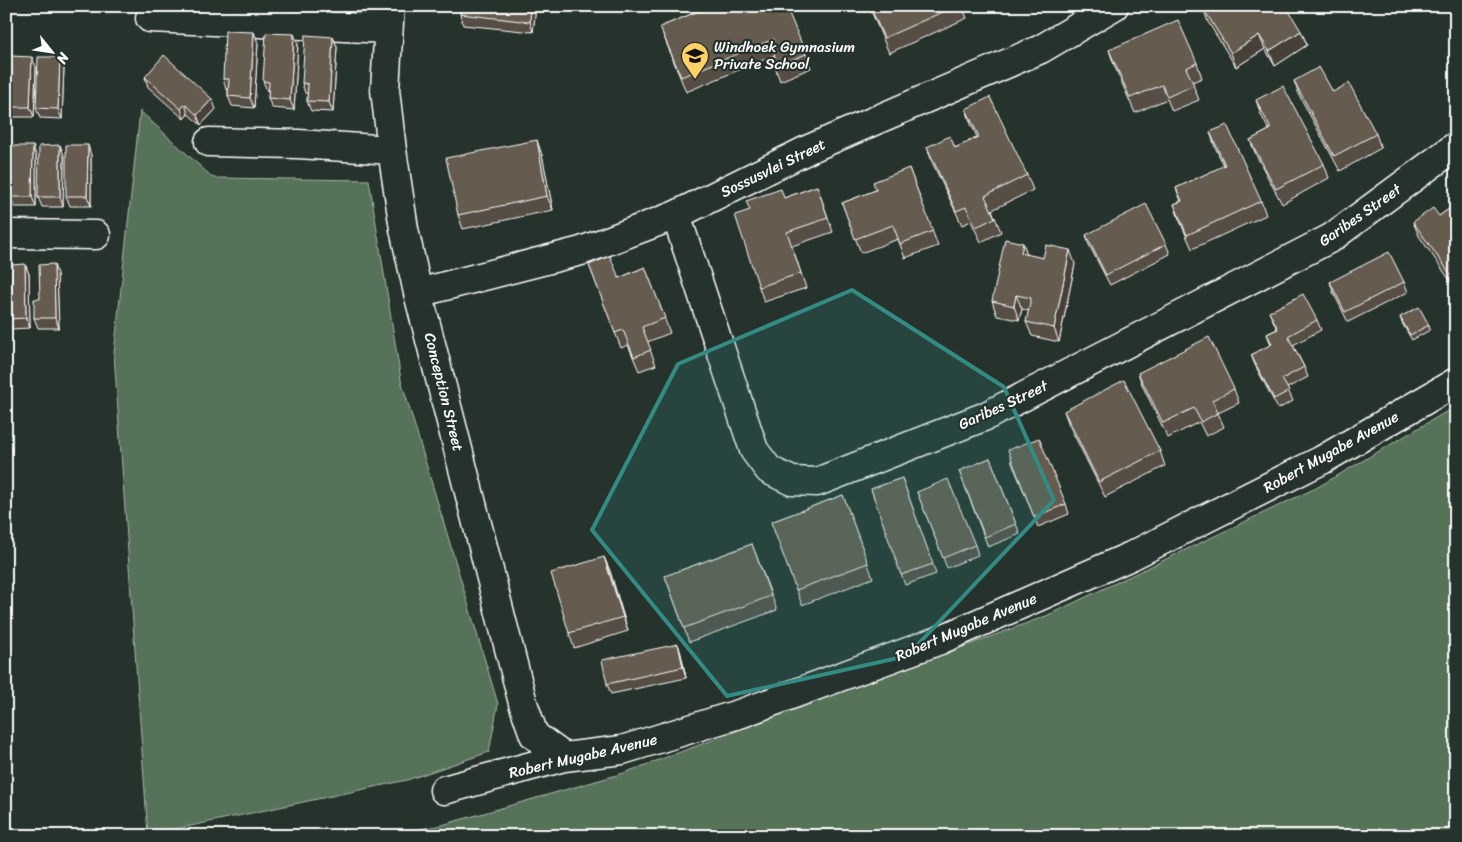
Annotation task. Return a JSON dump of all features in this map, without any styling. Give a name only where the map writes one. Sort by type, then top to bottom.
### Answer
[{"type":"street","name":"Sossusvlei Street","points":[[418,293],[581,251],[676,216],[809,149],[1041,48],[1114,6]]},
{"type":"street","points":[[150,18],[388,18]]},
{"type":"street","name":"Conception Street","points":[[388,18],[385,90],[404,229],[418,293],[523,703],[534,735],[564,757]]},
{"type":"street","points":[[209,142],[298,144],[392,150]]},
{"type":"street","name":"Garibes Street","points":[[676,216],[754,450],[769,470],[792,481],[817,482],[986,416],[1330,238],[1456,146]]},
{"type":"street","points":[[6,234],[96,235]]},
{"type":"street","name":"Robert Mugabe Avenue","points":[[444,790],[564,757],[622,750],[742,712],[940,640],[1148,547],[1322,460],[1456,382]]},
{"type":"highlighted area","points":[[852,290],[1004,387],[1054,500],[907,656],[727,696],[592,530],[678,364]]},
{"type":"green space","points":[[140,111],[213,178],[369,180],[401,380],[498,704],[489,752],[407,780],[148,835],[114,354]]},
{"type":"green space","points":[[1456,406],[1456,836],[381,836],[442,825],[624,773],[1046,616],[1318,487]]},
{"type":"building","points":[[460,6],[531,6],[530,22],[460,14]]},
{"type":"building","points":[[711,6],[786,6],[806,54],[775,67],[774,39],[681,77],[660,27]]},
{"type":"building","points":[[870,6],[956,6],[884,38]]},
{"type":"building","points":[[1206,6],[1286,6],[1301,31],[1269,51],[1259,35],[1231,53],[1203,8]]},
{"type":"building","points":[[1178,20],[1197,63],[1186,68],[1194,85],[1167,97],[1162,85],[1130,98],[1109,50]]},
{"type":"building","points":[[225,31],[254,32],[250,98],[228,96],[229,79],[223,79]]},
{"type":"building","points":[[266,33],[294,34],[290,100],[268,98],[269,82],[263,81]]},
{"type":"building","points":[[305,35],[333,37],[329,102],[307,101],[308,84],[302,83]]},
{"type":"building","points":[[164,55],[212,99],[197,115],[185,104],[181,109],[145,77]]},
{"type":"building","points":[[10,56],[32,57],[30,107],[9,107]]},
{"type":"building","points":[[38,57],[60,57],[58,109],[36,108]]},
{"type":"building","points":[[1319,67],[1333,92],[1349,83],[1376,134],[1334,156],[1294,81]]},
{"type":"building","points":[[1283,86],[1324,164],[1276,189],[1250,140],[1271,129],[1256,100]]},
{"type":"building","points":[[990,97],[1027,175],[985,196],[995,218],[976,227],[966,207],[956,211],[927,147],[950,136],[955,148],[979,137],[966,109]]},
{"type":"building","points":[[1227,125],[1261,201],[1187,235],[1174,204],[1182,201],[1176,188],[1225,165],[1210,132]]},
{"type":"building","points":[[537,140],[547,196],[458,215],[446,158]]},
{"type":"building","points":[[60,145],[60,197],[38,197],[39,146]]},
{"type":"building","points":[[66,145],[88,145],[87,196],[66,196]]},
{"type":"building","points":[[11,146],[33,146],[32,197],[11,197]]},
{"type":"building","points":[[909,168],[933,231],[900,244],[893,225],[855,239],[842,203],[876,190],[873,182]]},
{"type":"building","points":[[817,186],[828,218],[787,232],[801,273],[759,287],[735,215],[750,210],[746,201],[781,189],[784,198]]},
{"type":"building","points":[[1146,204],[1166,244],[1106,275],[1086,235]]},
{"type":"building","points":[[1456,204],[1456,282],[1413,222],[1433,208],[1439,216]]},
{"type":"building","points":[[1005,239],[1023,243],[1021,253],[1043,258],[1046,245],[1070,250],[1054,328],[1026,322],[1031,298],[1016,295],[1014,306],[992,301]]},
{"type":"building","points":[[1389,252],[1404,282],[1345,312],[1330,282]]},
{"type":"building","points":[[610,256],[619,278],[645,267],[665,318],[642,327],[651,350],[634,357],[623,330],[615,333],[589,265]]},
{"type":"building","points":[[25,264],[26,318],[6,319],[6,300],[12,300],[10,265]]},
{"type":"building","points":[[54,264],[55,318],[34,318],[34,299],[40,299],[39,265]]},
{"type":"building","points":[[1303,294],[1317,320],[1288,336],[1304,367],[1282,379],[1289,391],[1274,399],[1251,355],[1272,344],[1267,334],[1278,329],[1269,312]]},
{"type":"building","points":[[1419,307],[1429,325],[1410,335],[1400,317]]},
{"type":"building","points":[[1209,337],[1234,389],[1212,400],[1218,413],[1201,422],[1194,408],[1163,423],[1138,373]]},
{"type":"building","points":[[1124,380],[1160,451],[1099,482],[1064,411]]},
{"type":"building","points":[[1039,438],[1066,504],[1034,517],[1008,450]]},
{"type":"building","points":[[990,458],[1016,524],[985,537],[959,471]]},
{"type":"building","points":[[902,478],[933,564],[901,575],[871,489]]},
{"type":"building","points":[[948,479],[975,545],[943,558],[917,492]]},
{"type":"building","points":[[843,495],[868,563],[796,590],[771,522]]},
{"type":"building","points":[[752,544],[771,596],[684,628],[665,576]]},
{"type":"building","points":[[604,557],[623,617],[569,633],[551,573]]},
{"type":"building","points":[[678,644],[683,667],[607,684],[602,660]]},
{"type":"place","name":"Windhoek Gymnasium Private School","points":[[695,80]]}]
